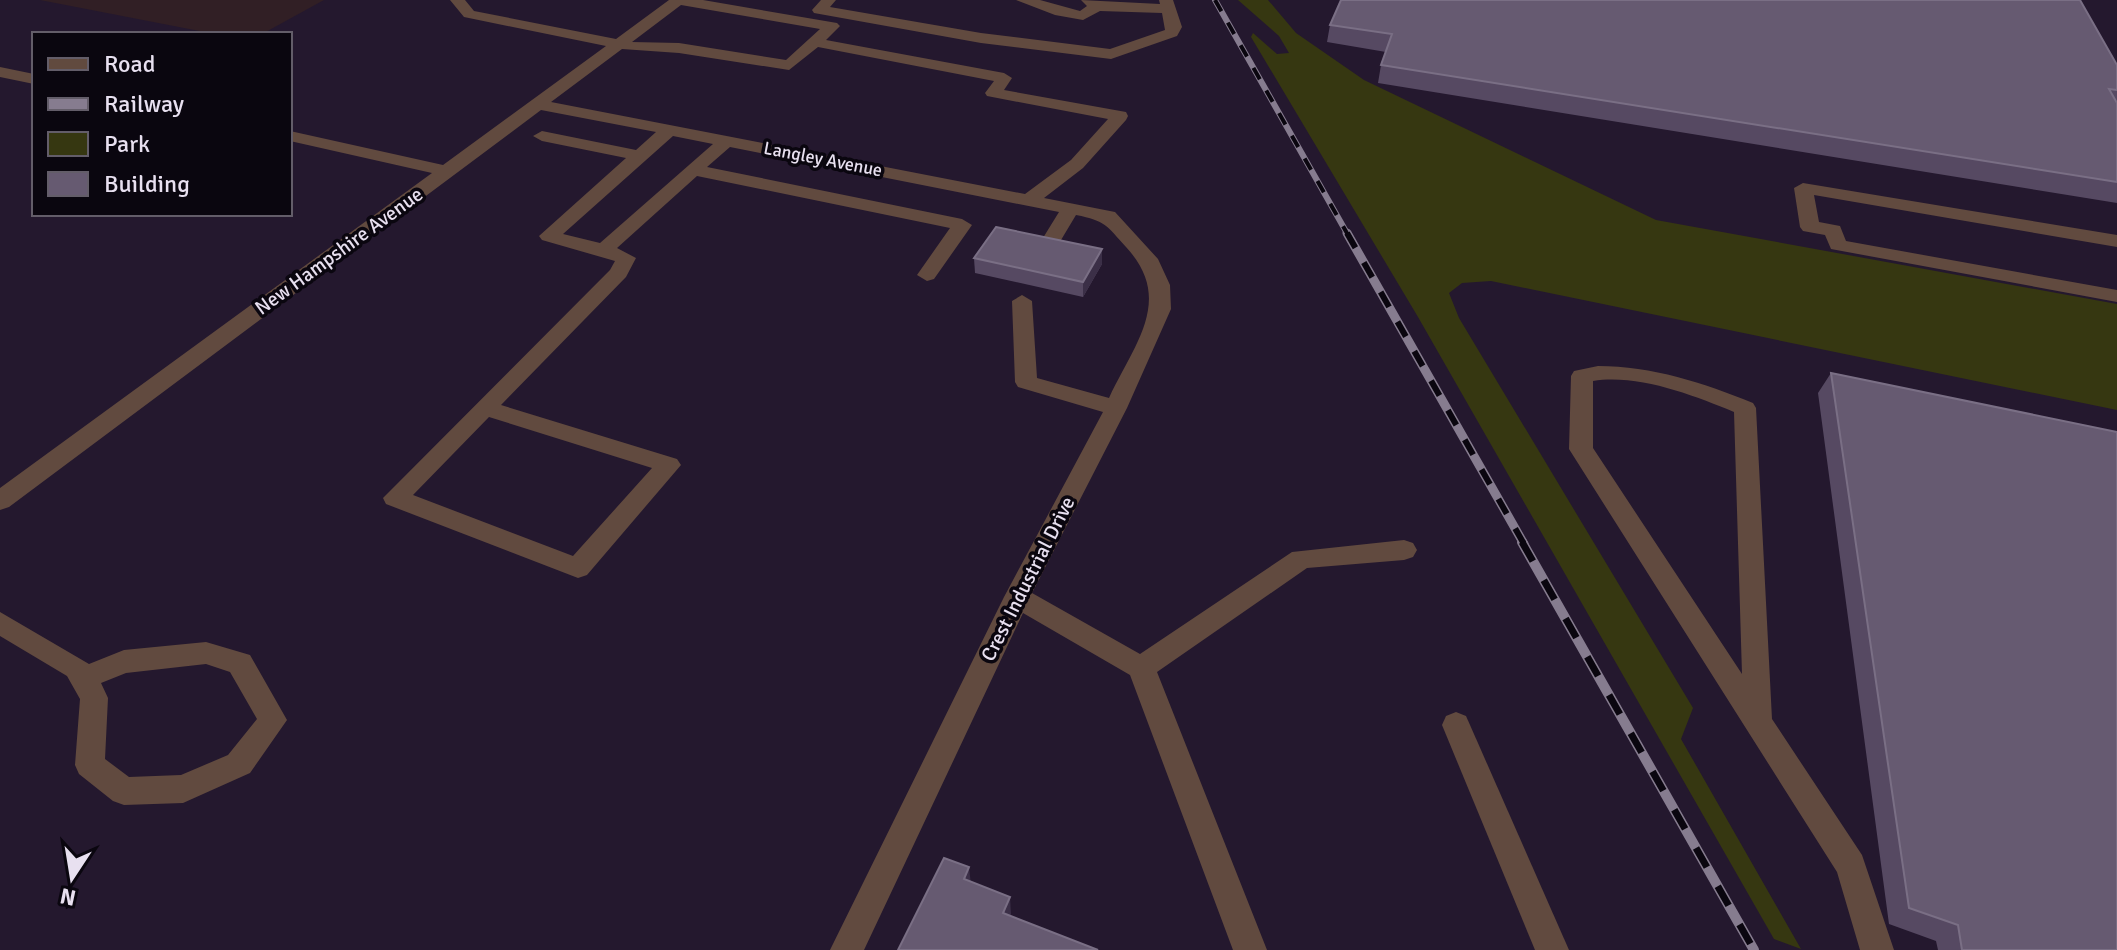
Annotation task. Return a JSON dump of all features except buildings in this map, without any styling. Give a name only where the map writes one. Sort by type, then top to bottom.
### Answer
[{"type":"street","points":[[457,0],[469,14],[635,47],[679,48],[789,65],[832,26],[678,0]]},
{"type":"street","name":"New Hampshire Avenue","points":[[0,501],[678,0]]},
{"type":"street","points":[[829,0],[819,10],[981,38],[1111,54],[1172,33],[1174,27],[1168,5],[1092,3],[1090,14],[1074,16],[1023,0]]},
{"type":"street","points":[[814,42],[1004,78],[993,93],[1120,116],[1077,164],[1029,200]]},
{"type":"street","points":[[0,72],[32,79]]},
{"type":"street","name":"Langley Avenue","points":[[538,104],[1108,216]]},
{"type":"street","points":[[485,408],[669,465],[578,568],[395,498],[619,273],[626,258],[549,236],[670,129]]},
{"type":"street","points":[[292,136],[448,171]]},
{"type":"street","points":[[542,136],[640,156]]},
{"type":"street","points":[[604,250],[727,140]]},
{"type":"street","points":[[694,170],[962,225],[927,275]]},
{"type":"street","points":[[2117,241],[1803,188],[1810,227],[1833,230],[1838,245],[2117,296]]},
{"type":"street","points":[[1048,246],[1071,208]]},
{"type":"street","name":"Crest Industrial Drive","points":[[847,950],[1017,597],[1116,408],[1161,309],[1160,285],[1148,259],[1108,216]]},
{"type":"street","points":[[1022,301],[1026,382],[1116,408]]},
{"type":"street","points":[[1758,723],[1745,408],[1708,392],[1662,382],[1598,370],[1582,376],[1581,449],[1758,723],[1851,866],[1877,950]]},
{"type":"street","points":[[1141,668],[1301,559],[1404,550]]},
{"type":"street","points":[[1017,597],[1141,668],[1250,950]]},
{"type":"street","points":[[0,623],[77,668],[94,698],[90,765],[124,791],[183,789],[239,764],[273,720],[240,663],[206,653],[124,662],[83,678]]},
{"type":"street","points":[[1456,725],[1552,950]]},
{"type":"shaded area","points":[[40,0],[324,0],[266,32],[205,32]]},
{"type":"green space","points":[[1238,0],[1268,0],[1296,33],[1364,80],[1656,220],[2117,304],[2117,410],[1491,281],[1462,283],[1449,293],[1459,318],[1693,708],[1681,739],[1801,949],[1774,939],[1418,317],[1251,37],[1253,33],[1277,54],[1289,53],[1279,36]]},
{"type":"railway","points":[[1215,0],[1348,235]]},
{"type":"railway","points":[[1347,233],[1524,544]]},
{"type":"railway","points":[[1522,542],[1754,950]]}]
